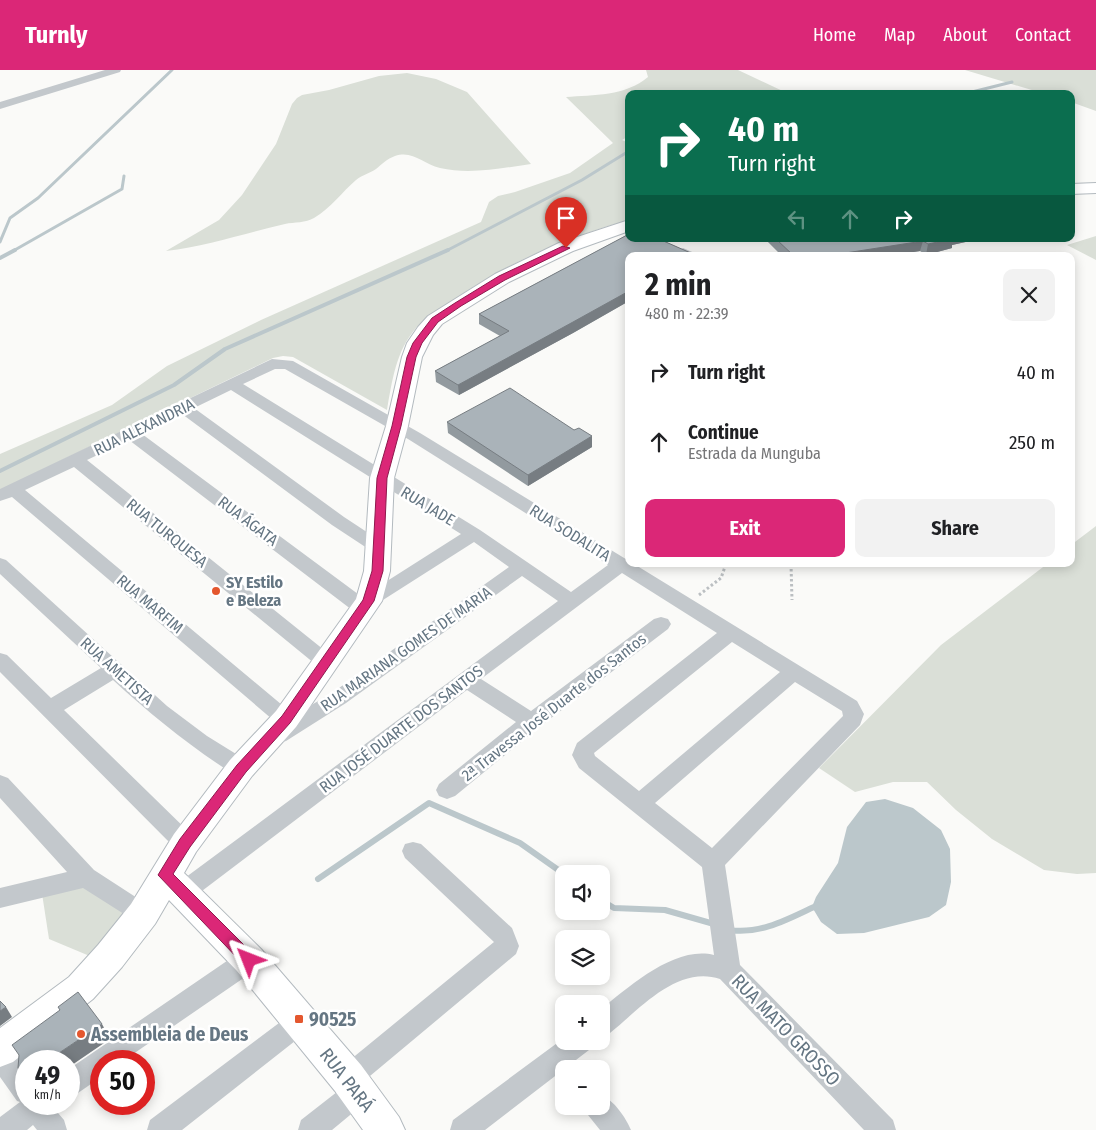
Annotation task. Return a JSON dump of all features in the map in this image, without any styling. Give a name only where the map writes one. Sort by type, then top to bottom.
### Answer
[{"type":"main road","points":[[1075,189],[1096,188]]},
{"type":"main road","points":[[0,1050],[80,988],[110,956],[143,914],[174,884],[185,843],[241,768],[286,720],[366,604],[377,571],[382,478],[417,343],[435,320],[502,278],[566,248],[625,226]]},
{"type":"main road","name":"RUA PARÁ","points":[[174,884],[249,960],[353,1085],[386,1130]]},
{"type":"street","points":[[0,106],[116,70]]},
{"type":"street","name":"RUA ALEXANDRIA","points":[[7,493],[132,434],[272,364],[288,364]]},
{"type":"street","name":"RUA SODALITA","points":[[288,364],[397,426],[850,706],[854,714],[853,719],[712,862]]},
{"type":"street","name":"RUA JADE","points":[[232,384],[474,534],[571,601]]},
{"type":"street","points":[[184,408],[338,521],[379,548]]},
{"type":"street","name":"RUA ÁGATA","points":[[132,434],[366,604]]},
{"type":"street","name":"RUA TURQUESA","points":[[76,460],[327,663]]},
{"type":"street","name":"RUA MARFIM","points":[[7,493],[286,720]]},
{"type":"street","points":[[366,604],[474,534]]},
{"type":"street","name":"RUA AMETISTA","points":[[0,564],[114,670],[200,742],[241,768]]},
{"type":"street","name":"RUA JOSÉ DUARTE DOS SANTOS","points":[[174,884],[300,806],[466,679],[620,565]]},
{"type":"street","name":"RUA MARIANA GOMES DE MARIA","points":[[263,744],[339,698],[522,567]]},
{"type":"street","name":"2ª Travessa José Duarte dos Santos","points":[[448,790],[531,722],[661,624]]},
{"type":"street","points":[[728,970],[712,862],[587,762],[583,755],[584,749],[730,633]]},
{"type":"street","points":[[0,660],[185,843]]},
{"type":"street","points":[[50,708],[114,670]]},
{"type":"street","points":[[639,804],[793,672]]},
{"type":"street","points":[[466,679],[531,722]]},
{"type":"street","points":[[0,784],[86,877],[143,914]]},
{"type":"street","points":[[311,1130],[353,1085],[507,946],[504,936],[413,851]]},
{"type":"street","points":[[0,898],[86,877]]},
{"type":"street","points":[[119,1050],[249,960]]},
{"type":"street","name":"RUA MATO GROSSO","points":[[610,1018],[666,976],[686,967],[706,964],[728,970],[883,1130]]},
{"type":"street","points":[[160,1130],[300,1022]]},
{"type":"street","points":[[563,1060],[572,1050]]},
{"type":"street","points":[[0,1055],[15,1076]]},
{"type":"street","points":[[463,1130],[555,1067]]},
{"type":"street","points":[[4,1130],[20,1115]]},
{"type":"street","points":[[43,1115],[54,1130]]},
{"type":"street","points":[[605,1115],[618,1130]]},
{"type":"lane","points":[[673,246],[687,252]]},
{"type":"path","points":[[686,604],[721,578],[725,567]]},
{"type":"path","points":[[791,567],[792,600]]},
{"type":"shaded area","points":[[646,70],[738,70],[780,90],[625,90],[625,138],[622,140],[625,141],[625,221],[579,236],[530,256],[483,281],[421,323],[409,337],[399,356],[387,410],[293,357],[273,358],[0,490],[0,454],[112,405],[167,366],[261,320],[481,222],[489,202],[498,196],[570,173],[613,143],[566,97],[598,95],[620,91],[630,88],[648,77]]},
{"type":"shaded area","points":[[965,70],[1096,70],[1096,111],[1075,103],[1075,90],[1032,90]]},
{"type":"shaded area","points":[[407,73],[436,79],[467,92],[531,164],[463,171],[440,168],[413,156],[395,156],[356,180],[326,210],[311,220],[285,224],[196,246],[166,251],[219,220],[242,195],[276,144],[292,104],[297,98],[302,95],[329,90],[379,76]]},
{"type":"shaded area","points":[[1096,236],[1096,260],[1067,245]]},
{"type":"shaded area","points":[[1096,526],[1096,873],[1077,874],[1044,870],[992,839],[956,810],[927,782],[893,782],[855,792],[819,768],[941,645],[1043,567],[1075,567],[1075,542]]},
{"type":"shaded area","points":[[885,799],[913,808],[941,830],[950,849],[951,882],[946,905],[929,917],[864,933],[837,934],[821,922],[812,907],[816,897],[838,863],[847,827],[866,802]]},
{"type":"shaded area","points":[[86,877],[143,914],[104,962],[49,939],[41,887]]},
{"type":"building","points":[[625,236],[625,242],[666,242],[688,252],[625,252],[625,293],[458,385],[435,371],[509,331],[479,314]]},
{"type":"building","points":[[779,242],[917,242],[852,252],[790,252]]},
{"type":"building","points":[[510,388],[574,430],[579,428],[592,436],[528,475],[447,422]]},
{"type":"building","points":[[78,992],[102,1024],[63,1050],[16,1050],[12,1045],[60,1010],[58,1007]]},
{"type":"building","points":[[0,1001],[6,1007],[0,1011]]},
{"type":"waterway","points":[[0,242],[10,218],[38,198],[172,70]]},
{"type":"waterway","points":[[980,90],[1012,82]]},
{"type":"waterway","points":[[447,250],[582,180],[625,153]]},
{"type":"waterway","points":[[13,251],[122,189],[124,176]]},
{"type":"waterway","points":[[0,258],[15,250]]},
{"type":"waterway","points":[[0,471],[174,385],[225,349],[447,250]]},
{"type":"waterway","points":[[318,879],[429,803],[520,843],[555,868]]},
{"type":"waterway","points":[[729,930],[741,931],[764,928],[818,905]]},
{"type":"waterway","points":[[610,906],[614,908],[665,910],[714,924]]},
{"type":"place","name":"SY Estilo e Beleza","points":[[216,591]]},
{"type":"place","name":"90525","points":[[299,1019]]},
{"type":"place","name":"Assembleia de Deus","points":[[81,1034]]},
{"type":"route","points":[[249,960],[165,875],[185,843],[241,768],[286,720],[369,601],[377,571],[382,478],[397,426],[405,383],[417,343],[435,320],[458,304],[502,278],[566,248]]}]
